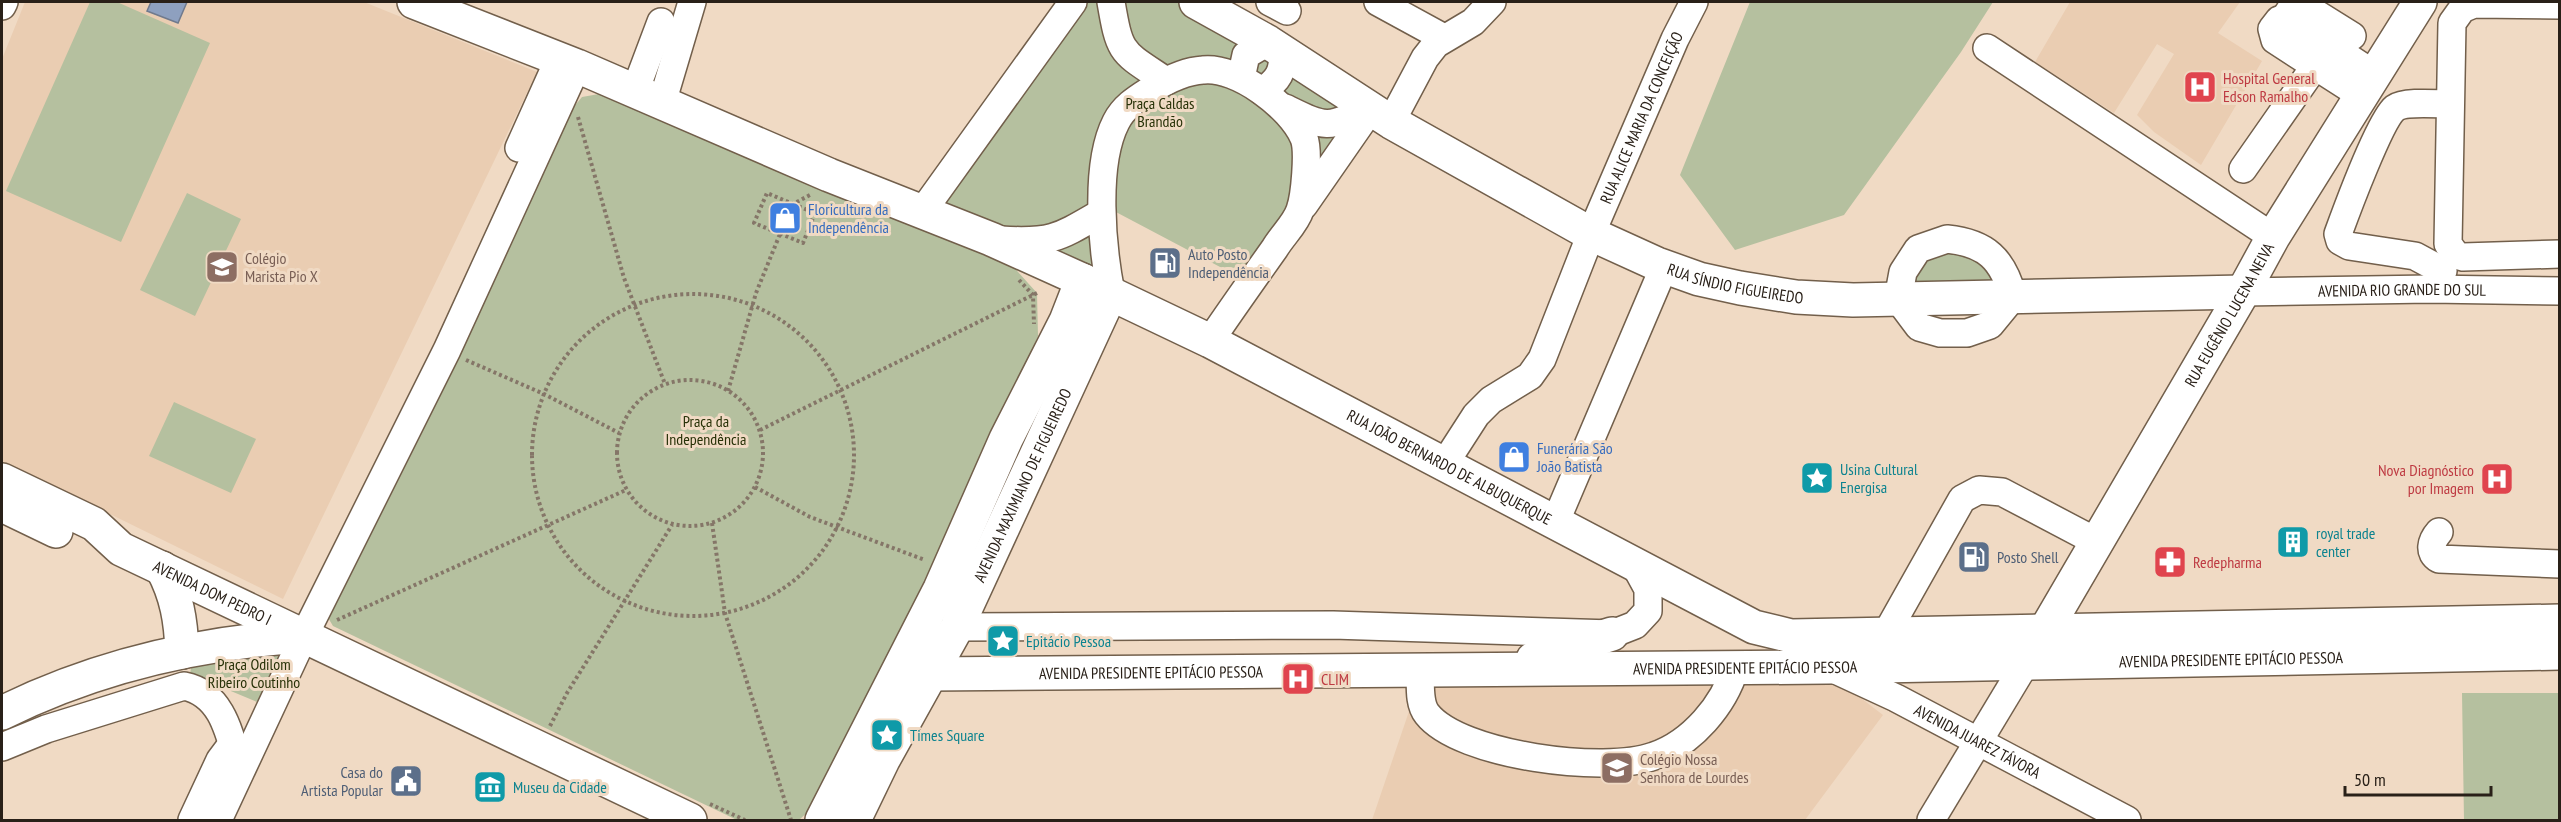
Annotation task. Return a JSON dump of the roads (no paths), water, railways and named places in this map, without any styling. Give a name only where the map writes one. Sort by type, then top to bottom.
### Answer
[{"type":"main road","points":[[414,2],[568,62],[829,175],[991,239],[1111,293]]},
{"type":"main road","points":[[1196,2],[1276,47],[1376,113]]},
{"type":"main road","name":"RUA EUGÊNIO LUCENA NEIVA","points":[[2045,631],[2243,292],[2272,237],[2420,2]]},
{"type":"main road","name":"RUA SÍNDIO FIGUEIREDO","points":[[1376,113],[1661,274],[1796,297],[1853,300],[2243,292]]},
{"type":"main road","points":[[822,820],[940,589],[1006,439],[1066,321],[1082,280]]},
{"type":"main road","name":"RUA JOÃO BERNARDO DE ALBUQUERQUE","points":[[1111,293],[1210,341],[1445,463],[1636,567],[1754,627],[1791,636]]},
{"type":"main road","name":"AVENIDA MAXIMIANO DE FIGUEIREDO","points":[[929,674],[957,627],[1111,293]]},
{"type":"main road","name":"AVENIDA DOM PEDRO I","points":[[2,480],[94,524],[121,549]]},
{"type":"main road","name":"AVENIDA DOM PEDRO I","points":[[2,505],[85,544],[121,549],[298,632]]},
{"type":"main road","points":[[162,568],[173,589],[178,606],[182,652]]},
{"type":"main road","name":"AVENIDA PRESIDENTE EPITÁCIO PESSOA","points":[[1791,636],[2559,621]]},
{"type":"main road","points":[[2,714],[30,699],[153,657],[298,632],[690,820]]},
{"type":"main road","points":[[1497,670],[1612,634]]},
{"type":"main road","name":"AVENIDA PRESIDENTE EPITÁCIO PESSOA","points":[[929,674],[1828,667],[2559,653]]},
{"type":"main road","points":[[854,820],[929,674]]},
{"type":"street","points":[[2,6],[4,2]]},
{"type":"street","points":[[649,97],[692,2]]},
{"type":"street","points":[[922,212],[1073,2]]},
{"type":"street","points":[[1110,2],[1120,46],[1129,57],[1166,81]]},
{"type":"street","points":[[1378,2],[1444,38]]},
{"type":"street","points":[[1210,341],[1300,211],[1376,113],[1436,44],[1473,22],[1492,2]]},
{"type":"street","name":"RUA ALICE MARIA DA CONCEIÇÃO","points":[[1445,463],[1476,415],[1491,400],[1530,376],[1542,359],[1591,234],[1694,2]]},
{"type":"street","points":[[2443,272],[2448,244],[2452,23],[2462,9],[2474,4],[2559,4]]},
{"type":"street","points":[[2352,36],[2304,6],[2292,6],[2285,18],[2279,20],[2272,29],[2272,38],[2315,66],[2369,86]]},
{"type":"street","points":[[2285,18],[2369,86]]},
{"type":"street","points":[[649,97],[661,22]]},
{"type":"street","points":[[1260,91],[1281,74],[1276,47],[1246,55],[1260,91],[1303,136],[1307,156],[1300,211]]},
{"type":"street","points":[[1987,48],[2272,237]]},
{"type":"street","points":[[298,632],[447,350],[568,62]]},
{"type":"street","points":[[218,820],[298,632],[431,344],[568,62]]},
{"type":"street","points":[[2243,169],[2315,66]]},
{"type":"street","points":[[1111,293],[1104,255],[1101,213],[1108,144],[1116,122],[1128,104],[1166,81],[1202,70],[1220,70],[1313,121],[1329,124],[1376,113]]},
{"type":"street","points":[[2443,272],[2415,256],[2349,246],[2340,241],[2338,234],[2379,134],[2395,109],[2405,105],[2450,104]]},
{"type":"street","points":[[991,239],[1044,241],[1066,233],[1101,213]]},
{"type":"street","points":[[1898,299],[1903,272],[1918,249],[1947,239],[1968,241],[1986,250],[2007,275],[2013,297]]},
{"type":"street","points":[[2443,272],[2463,257],[2559,254]]},
{"type":"street","name":"AVENIDA RIO GRANDE DO SUL","points":[[2243,292],[2443,272],[2559,291]]},
{"type":"street","points":[[1554,523],[1661,274]]},
{"type":"street","points":[[1886,634],[1962,499],[1979,490],[2002,492],[2097,542]]},
{"type":"street","points":[[2439,532],[2434,538],[2432,551],[2439,559],[2559,564]]},
{"type":"street","points":[[957,627],[1333,625],[1612,634],[1635,625],[1648,611],[1648,589],[1636,567]]},
{"type":"street","points":[[1931,820],[2045,631]]},
{"type":"street","points":[[182,652],[184,686]]},
{"type":"street","name":"AVENIDA JUAREZ TÁVORA","points":[[1828,667],[1896,699],[2127,820]]},
{"type":"street","points":[[1420,670],[1421,699],[1426,713],[1449,732],[1508,752],[1589,764],[1618,763],[1654,756],[1676,745],[1700,726],[1719,703],[1730,685],[1735,668]]},
{"type":"street","points":[[2,747],[56,726],[184,686],[201,691],[218,706],[240,771]]},
{"type":"street","points":[[192,820],[220,760],[232,744]]},
{"type":"water","points":[[151,2],[187,2],[178,23],[147,11]]},
{"type":"place","name":"Hospital General Edson Ramalho","points":[[2200,87]]},
{"type":"place","name":"Floricultura da Independência","points":[[785,218]]},
{"type":"place","name":"Auto Posto Independência","points":[[1165,263]]},
{"type":"place","name":"Colégio Marista Pio X","points":[[222,267]]},
{"type":"place","name":"Funerária São João Batista","points":[[1514,457]]},
{"type":"place","name":"Usina Cultural Energisa","points":[[1817,478]]},
{"type":"place","name":"Nova Diagnóstico por Imagem","points":[[2497,479]]},
{"type":"place","name":"royal trade center","points":[[2293,542]]},
{"type":"place","name":"Posto Shell","points":[[1974,557]]},
{"type":"place","name":"Redepharma","points":[[2170,562]]},
{"type":"place","name":"Epitácio Pessoa","points":[[1003,641]]},
{"type":"place","name":"CLIM","points":[[1298,679]]},
{"type":"place","name":"Times Square","points":[[887,735]]},
{"type":"place","name":"Colégio Nossa Senhora de Lourdes","points":[[1617,768]]},
{"type":"place","name":"Casa do Artista Popular","points":[[406,781]]},
{"type":"place","name":"Museu da Cidade","points":[[490,787]]},
{"type":"park label","name":"Praça Caldas Brandão","points":[[1160,112]]},
{"type":"park label","name":"Praça da Independência","points":[[706,430]]},
{"type":"park label","name":"Praça Odilom Ribeiro Coutinho","points":[[254,673]]}]
